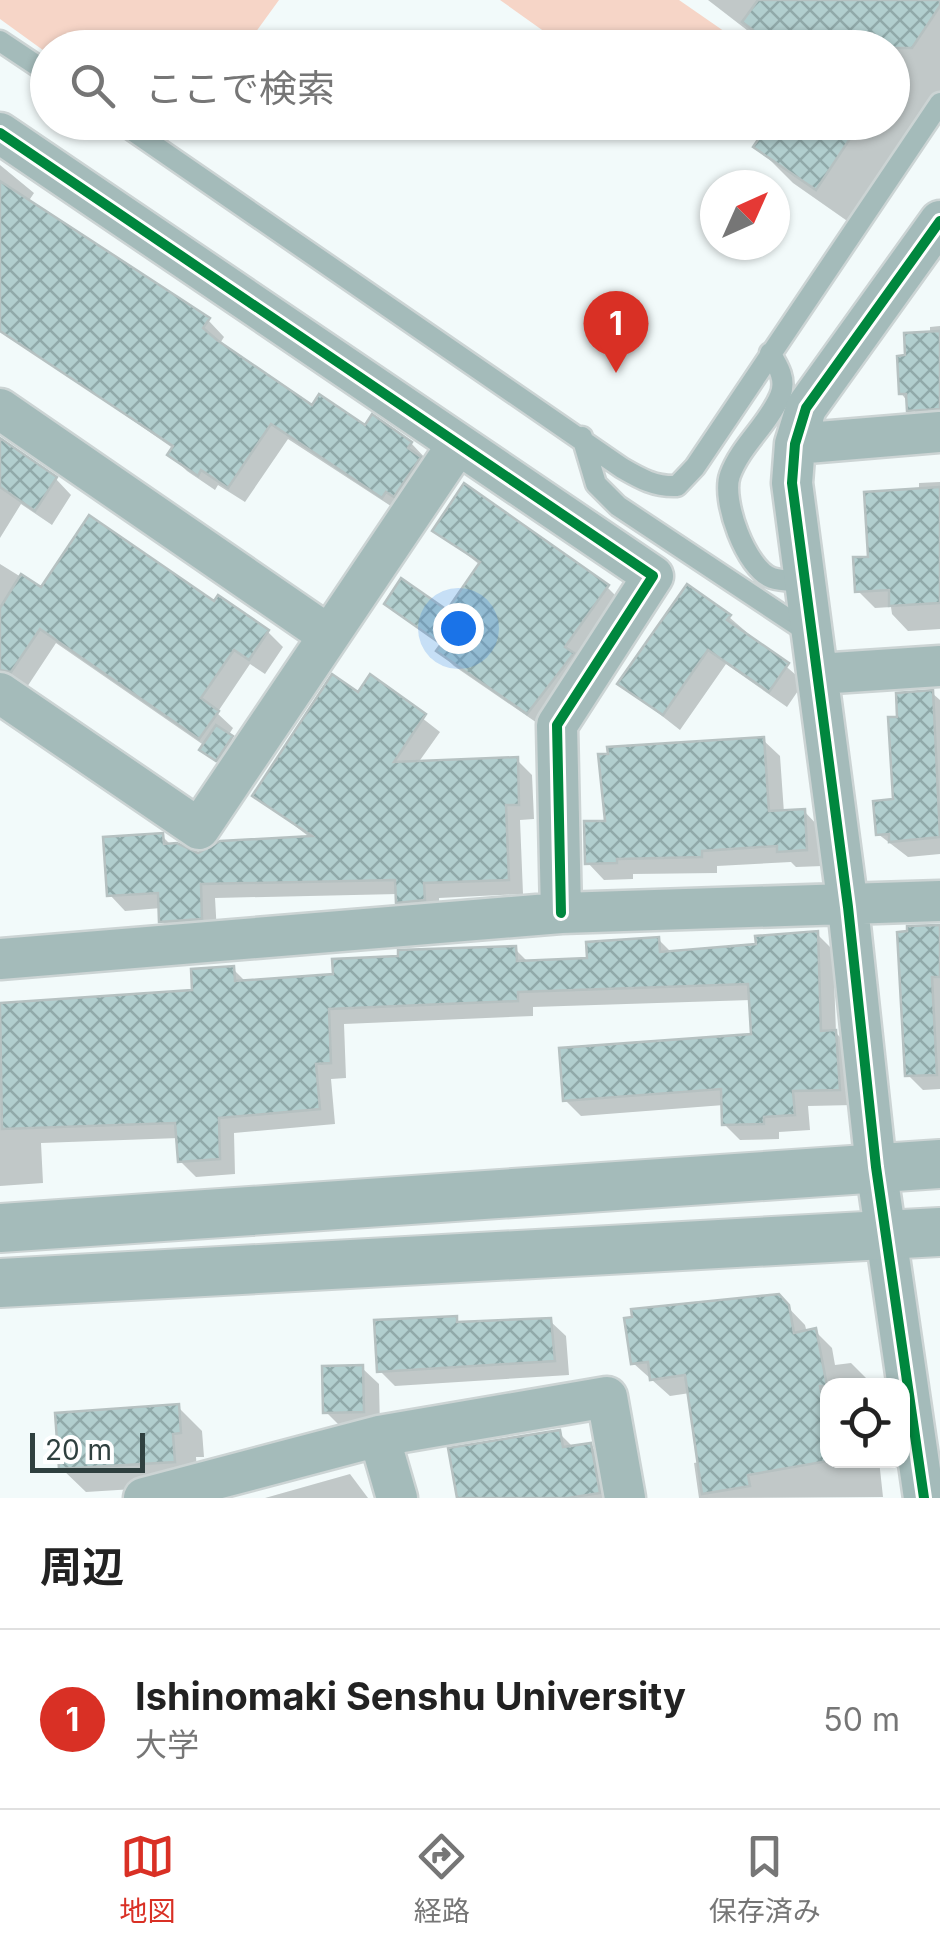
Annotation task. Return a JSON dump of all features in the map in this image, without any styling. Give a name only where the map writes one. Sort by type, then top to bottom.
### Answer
[{"type":"street","points":[[0,133],[653,576],[557,724],[561,913]]},
{"type":"street","points":[[924,1498],[876,1167],[848,907],[792,483],[795,444],[806,408],[940,220]]},
{"type":"street","points":[[0,409],[328,634]]},
{"type":"street","points":[[795,444],[940,432]]},
{"type":"street","points":[[0,693],[200,829],[458,444]]},
{"type":"street","points":[[818,674],[940,666]]},
{"type":"street","points":[[0,959],[561,913],[940,902]]},
{"type":"street","points":[[0,1228],[940,1164]]},
{"type":"street","points":[[0,1283],[940,1232]]},
{"type":"street","points":[[144,1498],[379,1436],[608,1396],[625,1498]]},
{"type":"street","points":[[379,1436],[397,1498]]},
{"type":"lane","points":[[0,41],[30,61]]},
{"type":"lane","points":[[146,140],[648,484],[678,486],[695,467],[940,103]]},
{"type":"lane","points":[[770,353],[782,370],[782,394],[738,456],[728,480],[735,527],[750,558],[770,578],[804,582]]},
{"type":"lane","points":[[582,437],[596,484],[618,506],[809,633]]},
{"type":"shaded area","points":[[0,0],[279,0],[257,30],[30,30],[30,41],[0,19]]},
{"type":"shaded area","points":[[500,0],[679,0],[722,30],[542,30]]},
{"type":"building","points":[[758,0],[940,0],[940,6],[912,48],[910,30],[753,30],[742,22]]},
{"type":"building","points":[[758,140],[849,140],[816,190],[753,147]]},
{"type":"building","points":[[0,181],[210,318],[203,328],[217,340],[312,405],[319,394],[365,425],[372,414],[412,442],[408,448],[421,457],[394,497],[386,492],[382,498],[271,424],[228,488],[201,470],[198,476],[167,455],[173,446],[0,331]]},
{"type":"building","points":[[940,331],[940,409],[907,411],[906,394],[899,394],[897,356],[905,355],[904,333]]},
{"type":"building","points":[[0,438],[57,477],[35,511],[0,487]]},
{"type":"building","points":[[464,483],[609,585],[565,647],[574,653],[527,714],[436,651],[441,644],[384,604],[401,578],[447,610],[480,562],[432,531]]},
{"type":"building","points":[[940,487],[940,603],[889,606],[889,590],[855,592],[853,557],[868,557],[864,492]]},
{"type":"building","points":[[89,515],[214,601],[218,595],[269,630],[249,660],[234,650],[201,698],[219,711],[199,739],[40,629],[11,672],[0,670],[0,608],[21,574],[41,587]]},
{"type":"building","points":[[687,584],[731,615],[727,620],[789,663],[769,692],[708,650],[663,715],[617,684]]},
{"type":"building","points":[[332,674],[358,692],[370,674],[426,714],[394,762],[518,757],[519,805],[506,805],[509,880],[424,883],[425,900],[396,903],[395,880],[201,884],[202,919],[159,922],[158,893],[107,896],[103,837],[163,833],[164,844],[177,843],[198,853],[220,841],[312,836],[252,796]]},
{"type":"building","points":[[933,690],[940,837],[889,842],[889,834],[876,835],[873,801],[893,799],[888,717],[897,717],[896,693]]},
{"type":"building","points":[[216,725],[233,736],[216,761],[199,750]]},
{"type":"building","points":[[764,737],[769,811],[805,809],[807,850],[777,852],[777,846],[702,851],[702,857],[617,859],[617,863],[585,864],[584,821],[605,821],[598,754],[608,754],[607,747]]},
{"type":"building","points":[[940,925],[940,977],[932,977],[937,1075],[905,1076],[897,932],[907,931],[907,926]]},
{"type":"building","points":[[818,931],[821,1031],[836,1030],[840,1090],[793,1091],[795,1115],[764,1117],[764,1124],[722,1125],[721,1089],[563,1101],[559,1048],[751,1034],[748,984],[518,992],[518,1001],[329,1009],[331,1063],[316,1064],[320,1109],[219,1118],[220,1159],[178,1162],[175,1123],[2,1129],[0,1003],[192,990],[191,969],[234,966],[235,981],[333,974],[332,959],[398,956],[398,950],[516,946],[517,961],[587,958],[586,942],[659,937],[660,952],[756,944],[755,936]]},
{"type":"building","points":[[779,1294],[789,1305],[794,1333],[816,1328],[825,1378],[820,1378],[820,1462],[748,1475],[750,1486],[702,1494],[685,1375],[650,1380],[648,1362],[631,1364],[624,1318],[632,1317],[631,1309]]},
{"type":"building","points":[[457,1316],[457,1322],[551,1318],[555,1361],[377,1372],[374,1320]]},
{"type":"building","points":[[363,1365],[364,1412],[323,1413],[322,1366]]},
{"type":"building","points":[[179,1404],[181,1433],[173,1434],[175,1462],[59,1469],[55,1413]]},
{"type":"building","points":[[560,1430],[563,1447],[591,1443],[600,1493],[568,1498],[457,1498],[448,1448]]},
{"type":"cycle path","points":[[0,133],[653,576],[557,725],[561,913]]},
{"type":"cycle path","points":[[924,1498],[876,1167],[848,907],[792,483],[795,444],[806,408],[940,221]]},
{"type":"place","name":"Ishinomaki Senshu University","points":[[616,373]]}]
